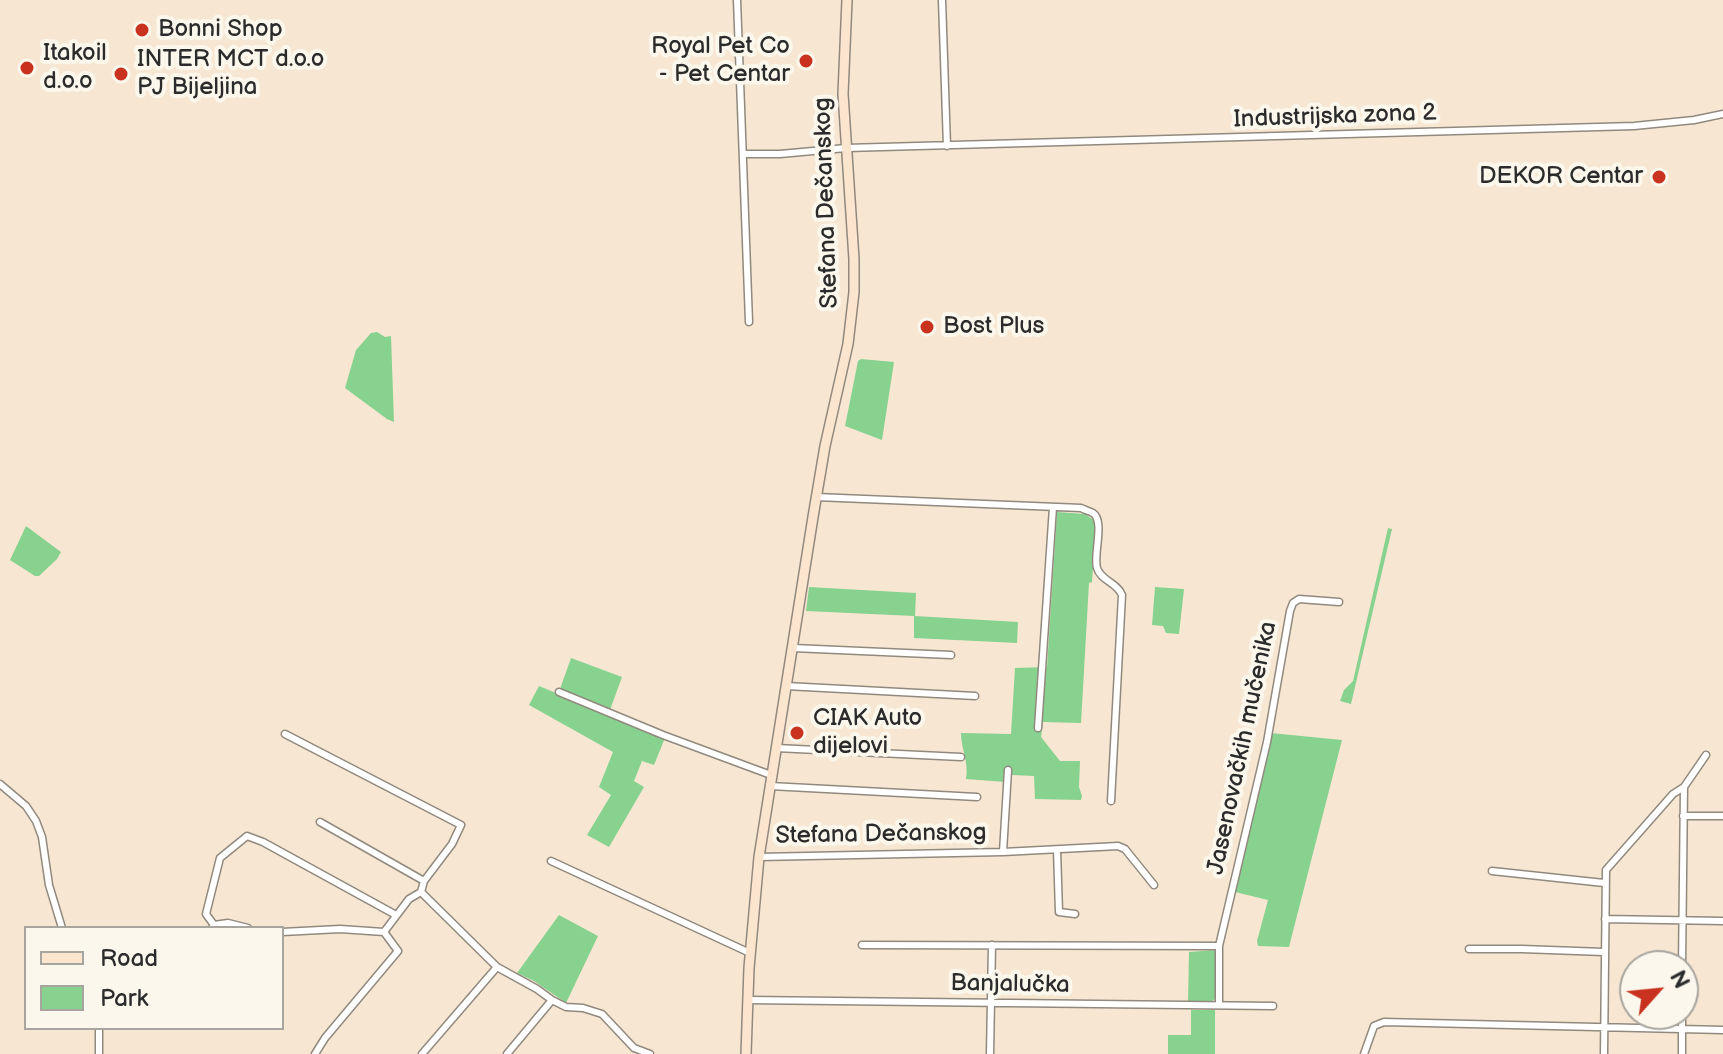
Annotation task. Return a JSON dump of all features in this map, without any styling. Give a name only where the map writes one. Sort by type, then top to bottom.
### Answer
[{"type":"main road","name":"Stefana Dečanskog","points":[[746,1054],[750,953],[759,857],[816,497],[848,344],[854,292],[843,79],[847,0]]},
{"type":"street","points":[[737,0],[749,322]]},
{"type":"street","points":[[942,0],[947,146]]},
{"type":"street","name":"Industrijska zona 2","points":[[744,154],[846,148],[1634,126],[1723,114]]},
{"type":"street","points":[[816,497],[1081,508],[1094,513],[1099,522],[1096,566],[1100,574],[1119,588],[1122,595],[1111,801]]},
{"type":"street","points":[[1038,728],[1053,507]]},
{"type":"street","name":"Jasenovačkih mučenika","points":[[1219,1005],[1219,946],[1267,742],[1290,611],[1299,599],[1339,602]]},
{"type":"street","points":[[793,648],[951,655]]},
{"type":"street","points":[[786,686],[975,696]]},
{"type":"street","points":[[559,692],[770,780],[977,797]]},
{"type":"street","points":[[285,734],[461,825],[452,844],[424,881],[421,892],[409,899],[384,932]]},
{"type":"street","points":[[776,748],[961,757]]},
{"type":"street","points":[[1604,1054],[1606,870],[1673,794],[1684,787],[1706,755]]},
{"type":"street","name":"Stefana Dečanskog","points":[[1003,852],[1008,770]]},
{"type":"street","points":[[0,784],[26,806],[36,821],[42,837],[49,885],[61,926]]},
{"type":"street","points":[[1682,950],[1684,787]]},
{"type":"street","points":[[1683,816],[1723,816]]},
{"type":"street","points":[[320,822],[424,881]]},
{"type":"street","points":[[212,926],[206,914],[216,868],[222,855],[247,836],[396,915]]},
{"type":"street","name":"Stefana Dečanskog","points":[[759,857],[1003,852],[1118,846],[1125,849],[1154,885]]},
{"type":"street","points":[[1057,850],[1059,912],[1075,914]]},
{"type":"street","points":[[551,861],[750,953]]},
{"type":"street","points":[[1492,871],[1604,883]]},
{"type":"street","points":[[421,892],[497,967],[566,1007],[602,1014],[634,1048],[650,1054]]},
{"type":"street","points":[[1605,919],[1723,921]]},
{"type":"street","points":[[217,926],[228,923],[240,926]]},
{"type":"street","points":[[284,932],[340,929],[384,932],[398,951],[315,1054]]},
{"type":"street","points":[[862,945],[1219,946]]},
{"type":"street","points":[[990,1054],[992,945]]},
{"type":"street","points":[[1469,949],[1604,952]]},
{"type":"street","points":[[422,1054],[497,967]]},
{"type":"street","points":[[507,1054],[552,1000]]},
{"type":"street","name":"Banjalučka","points":[[747,1000],[1273,1006]]},
{"type":"street","points":[[1364,1054],[1374,1026],[1384,1022],[1619,1028]]},
{"type":"street","points":[[99,1030],[99,1054]]},
{"type":"street","points":[[1682,1030],[1682,1054]]},
{"type":"street","points":[[1699,1030],[1723,1030]]},
{"type":"green space","points":[[377,332],[385,337],[391,336],[394,422],[345,388],[356,350],[371,333]]},
{"type":"green space","points":[[858,361],[894,362],[882,440],[845,426]]},
{"type":"green space","points":[[1057,512],[1085,514],[1094,520],[1096,527],[1092,582],[1089,583],[1081,723],[1043,722],[1041,737],[1060,761],[1080,761],[1081,800],[1035,799],[1034,776],[1012,775],[1012,768],[1006,768],[1005,782],[966,779],[961,739],[961,733],[1011,734],[1015,668],[1047,667]]},
{"type":"green space","points":[[26,526],[61,552],[39,576],[10,560]]},
{"type":"green space","points":[[1388,528],[1392,529],[1351,704],[1340,701],[1344,690],[1353,681]]},
{"type":"green space","points":[[809,587],[916,593],[915,616],[1018,622],[1017,643],[914,638],[914,616],[806,611]]},
{"type":"green space","points":[[1155,587],[1184,589],[1179,634],[1166,633],[1163,626],[1152,625]]},
{"type":"green space","points":[[571,658],[622,677],[610,710],[560,689]]},
{"type":"green space","points":[[539,686],[665,738],[654,765],[642,761],[634,781],[644,787],[609,847],[587,835],[611,795],[599,787],[613,752],[529,705]]},
{"type":"green space","points":[[1271,733],[1342,740],[1289,947],[1258,946],[1268,900],[1235,892]]},
{"type":"green space","points":[[559,915],[598,936],[566,1003],[517,973]]},
{"type":"green space","points":[[1216,950],[1215,999],[1188,1004],[1189,952]]},
{"type":"green space","points":[[1191,1010],[1215,1010],[1215,1054],[1168,1054],[1168,1035],[1191,1035]]},
{"type":"place","name":"Bonni Shop","points":[[142,30]]},
{"type":"place","name":"Royal Pet Co - Pet Centar","points":[[806,61]]},
{"type":"place","name":"Itakoil d.o.o","points":[[27,68]]},
{"type":"place","name":"INTER MCT d.o.o PJ Bijeljina","points":[[121,74]]},
{"type":"place","name":"DEKOR Centar","points":[[1659,177]]},
{"type":"place","name":"Bost Plus","points":[[927,327]]},
{"type":"place","name":"CIAK Auto dijelovi","points":[[797,733]]}]
